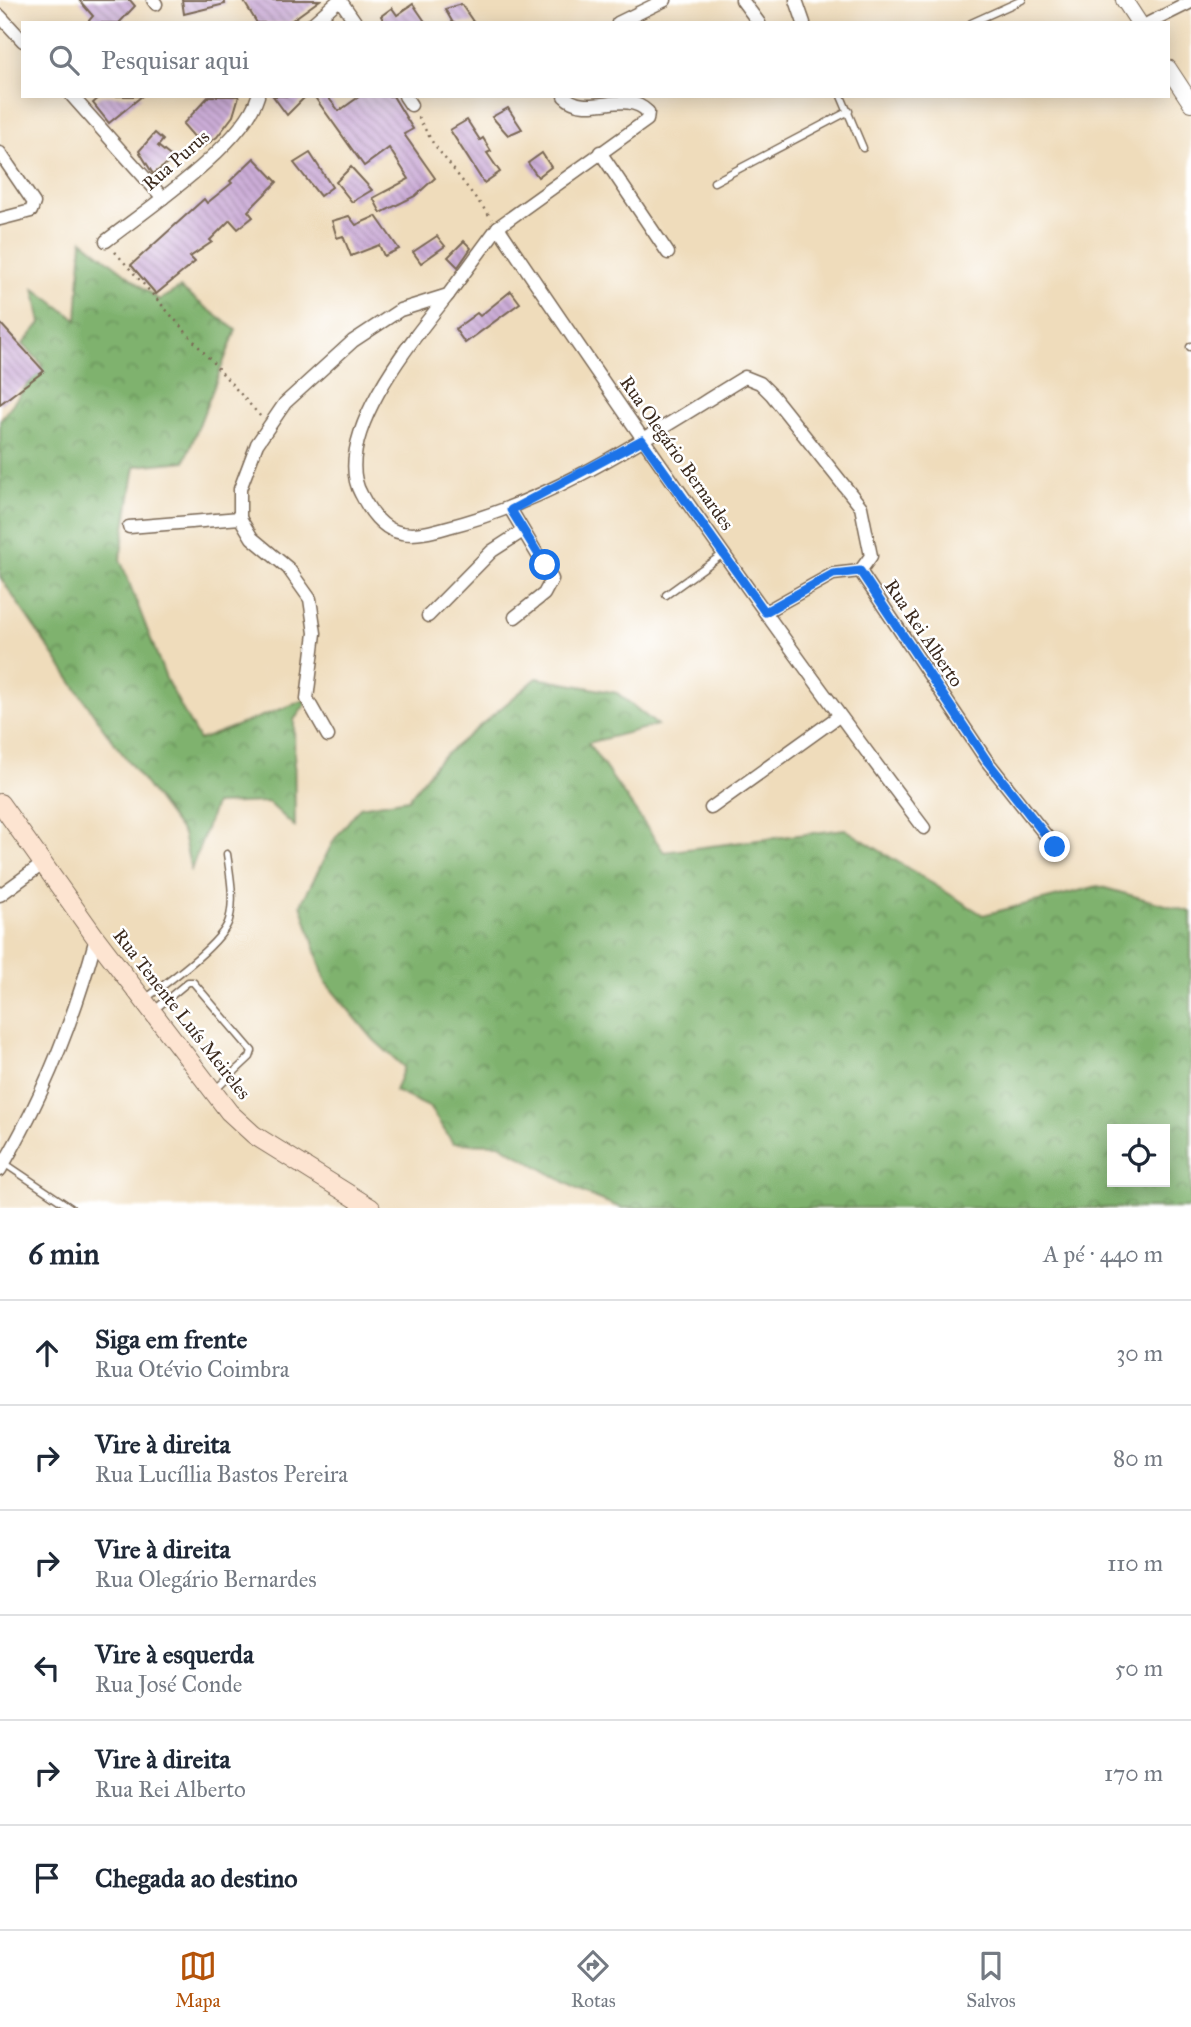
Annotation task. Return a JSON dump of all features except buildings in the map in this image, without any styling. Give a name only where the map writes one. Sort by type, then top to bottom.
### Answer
[{"type":"main road","name":"Rua Tenente Luís Meireles","points":[[0,803],[212,1093],[254,1135],[371,1208]]},
{"type":"street","points":[[315,21],[339,0],[355,21]]},
{"type":"street","points":[[622,21],[665,0]]},
{"type":"street","points":[[742,0],[758,21]]},
{"type":"street","points":[[796,0],[803,21]]},
{"type":"street","points":[[1124,0],[1138,21]]},
{"type":"street","points":[[1153,21],[1191,2]]},
{"type":"street","points":[[0,16],[21,39]]},
{"type":"street","points":[[1170,71],[1191,103]]},
{"type":"street","points":[[74,98],[163,198]]},
{"type":"street","name":"Rua Purus","points":[[106,241],[163,198],[237,132],[254,108],[257,98]]},
{"type":"street","points":[[569,98],[584,104],[634,103],[648,112],[647,120],[498,227],[393,366],[377,393],[357,454],[354,477],[357,487],[377,518],[391,530],[401,533],[443,528],[511,510],[642,440]]},
{"type":"street","points":[[600,152],[668,253]]},
{"type":"street","points":[[0,153],[34,203],[31,212],[0,219]]},
{"type":"street","name":"Rua Olegário Bernardes","points":[[498,227],[642,440],[839,716],[924,828]]},
{"type":"street","points":[[328,736],[307,699],[315,633],[310,599],[288,568],[252,538],[240,518],[240,489],[247,467],[268,425],[302,386],[353,341],[400,310],[448,295]]},
{"type":"street","name":"Rua Rei Alberto","points":[[642,440],[745,377],[766,388],[862,507],[871,556],[860,571],[987,761],[1055,847]]},
{"type":"street","points":[[511,510],[545,565],[551,584],[515,617]]},
{"type":"street","points":[[129,527],[240,518]]},
{"type":"street","points":[[428,616],[492,551],[523,531]]},
{"type":"street","points":[[765,612],[833,574],[860,571]]},
{"type":"street","points":[[711,808],[839,716]]},
{"type":"street","points":[[0,895],[44,863]]},
{"type":"street","points":[[2,1166],[60,1054],[96,937]]},
{"type":"lane","points":[[976,21],[1023,0]]},
{"type":"lane","points":[[842,98],[863,148]]},
{"type":"lane","points":[[713,183],[849,111]]},
{"type":"lane","points":[[666,595],[724,552]]},
{"type":"lane","points":[[148,1006],[228,924],[232,893],[227,854]]},
{"type":"lane","points":[[148,1006],[188,982],[193,982],[252,1051],[250,1057],[212,1093]]},
{"type":"lane","points":[[2,1166],[71,1208]]},
{"type":"path","points":[[408,100],[433,143],[498,227]]},
{"type":"path","points":[[106,241],[268,425]]},
{"type":"green space","points":[[82,240],[159,300],[180,288],[236,330],[185,461],[135,466],[120,559],[167,681],[199,740],[310,698],[294,720],[295,827],[268,802],[215,804],[191,870],[183,834],[104,729],[0,577],[0,420],[43,365],[23,344],[41,323],[34,288],[77,320]]},
{"type":"green space","points":[[537,678],[617,693],[657,725],[588,743],[664,852],[845,829],[983,915],[1098,886],[1191,912],[1191,1208],[621,1208],[584,1193],[499,1144],[453,1143],[429,1107],[395,1091],[404,1067],[374,1040],[326,983],[301,904],[334,840],[360,807],[408,799],[439,760]]},
{"type":"route","points":[[545,565],[511,510],[642,440],[765,612],[833,574],[860,571],[987,761],[1055,847]]}]
